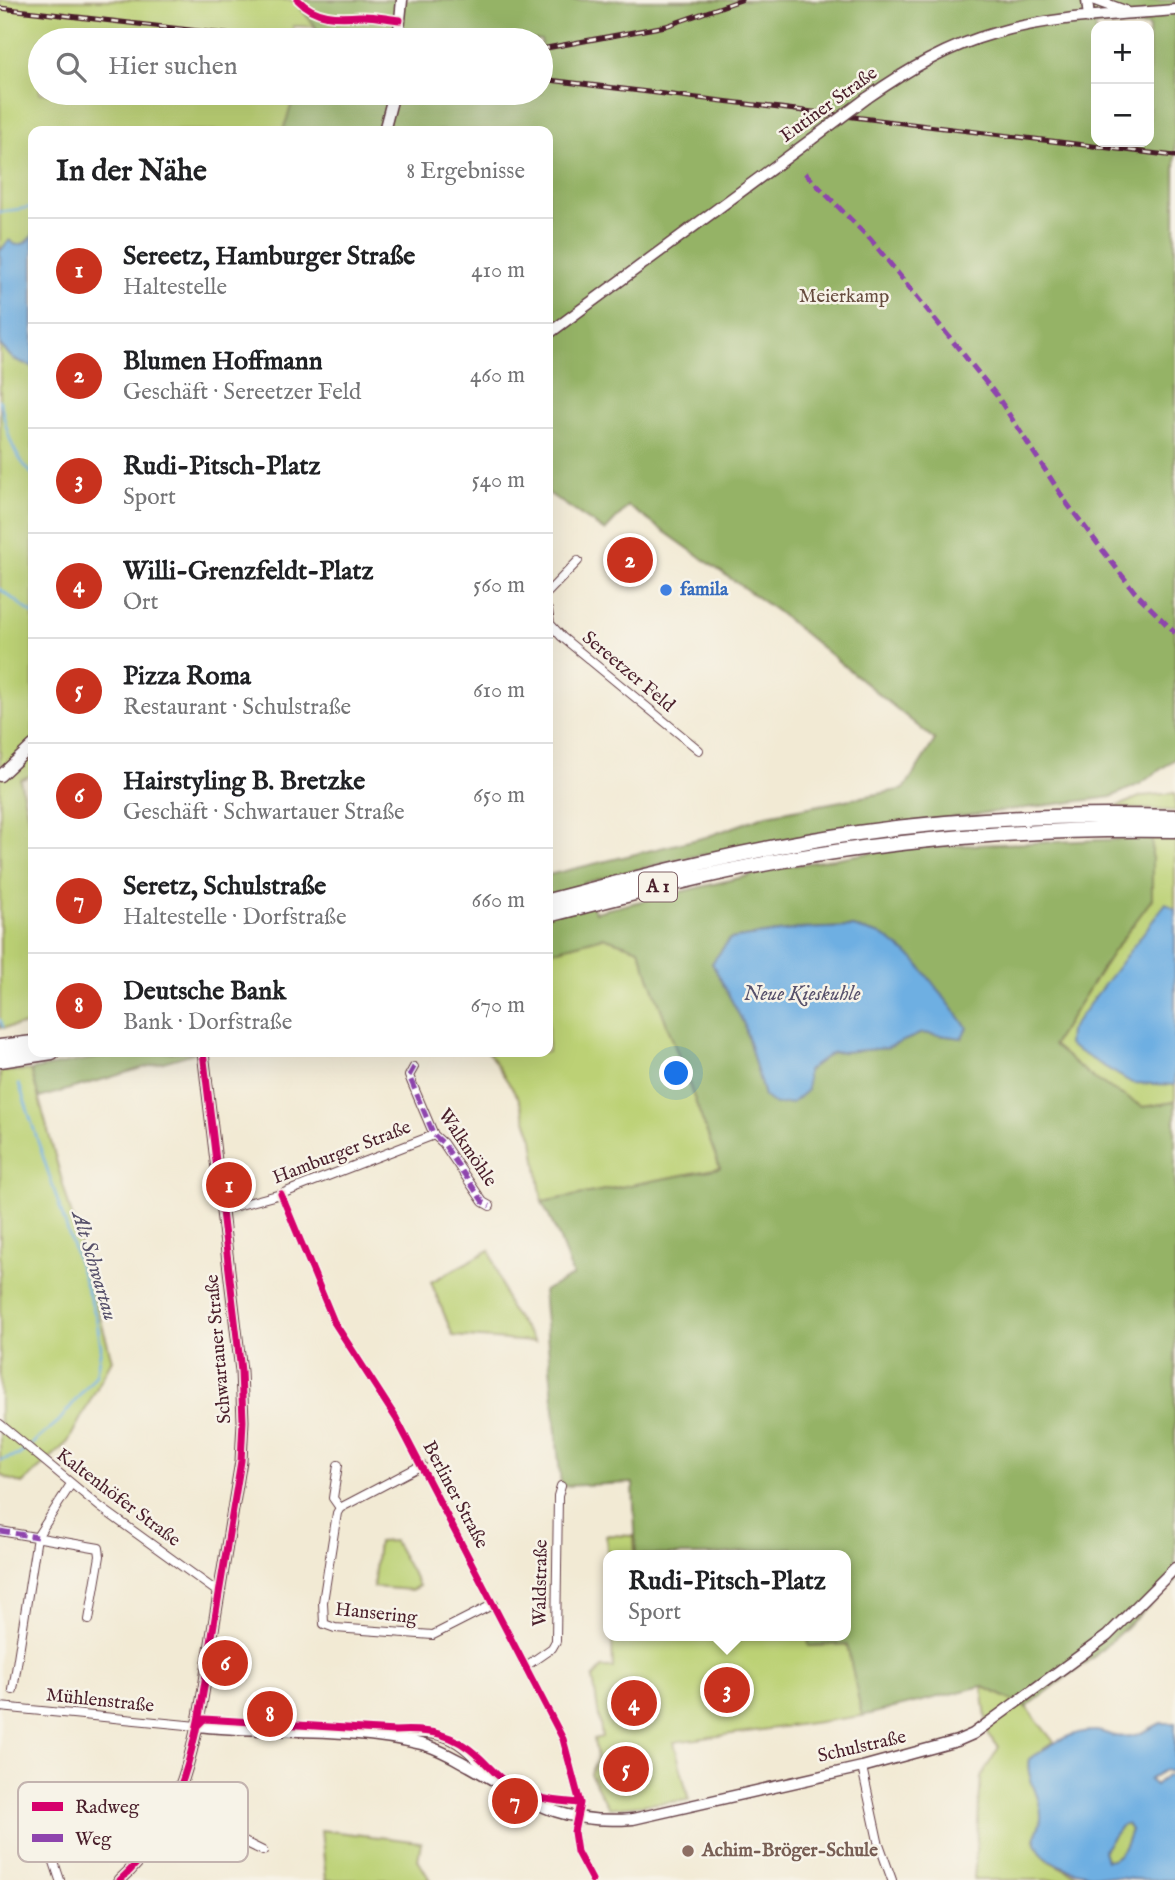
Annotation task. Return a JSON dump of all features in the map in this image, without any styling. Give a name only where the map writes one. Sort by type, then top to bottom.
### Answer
[{"type":"highway","name":"A 1","points":[[553,900],[675,868],[970,821],[1175,817]]},
{"type":"highway","name":"A 1","points":[[787,852],[958,836],[1096,830],[1175,830]]},
{"type":"highway","name":"A 1","points":[[553,914],[769,855]]},
{"type":"highway","points":[[0,1057],[28,1045]]},
{"type":"highway","points":[[0,1057],[28,1054]]},
{"type":"main road","points":[[399,28],[402,0]]},
{"type":"main road","points":[[1087,0],[1089,18]]},
{"type":"main road","points":[[1095,0],[1110,8],[1135,14]]},
{"type":"main road","name":"Eutiner Straße","points":[[553,330],[901,74],[996,32],[1089,18],[1175,10]]},
{"type":"main road","points":[[385,126],[391,105]]},
{"type":"main road","points":[[0,776],[28,750]]},
{"type":"main road","name":"Schwartauer Straße","points":[[180,1782],[197,1726],[241,1461],[243,1421],[240,1356],[204,1057]]},
{"type":"main road","name":"Schulstraße","points":[[577,1819],[633,1819],[862,1767],[957,1741],[972,1734],[1037,1689],[1120,1623],[1175,1568]]},
{"type":"main road","points":[[197,1726],[387,1736],[425,1745],[492,1779],[523,1799],[577,1819]]},
{"type":"main road","name":"Schwartauer Straße","points":[[122,1879],[137,1862]]},
{"type":"street","points":[[553,587],[578,561]]},
{"type":"street","name":"Sereetzer Feld","points":[[553,627],[699,750]]},
{"type":"street","name":"Walkmöhle","points":[[414,1067],[409,1076],[434,1135],[443,1143],[483,1202],[491,1206]]},
{"type":"street","name":"Hamburger Straße","points":[[221,1210],[281,1194],[434,1135]]},
{"type":"street","name":"Berliner Straße","points":[[281,1194],[334,1322],[396,1418],[422,1465],[563,1739],[578,1791],[574,1832],[577,1852],[592,1880]]},
{"type":"street","name":"Kaltenhöfer Straße","points":[[0,1424],[71,1484],[219,1593]]},
{"type":"street","name":"Hansering","points":[[338,1465],[333,1498],[341,1508],[337,1513],[323,1602],[324,1624],[335,1628],[433,1635],[494,1604]]},
{"type":"street","points":[[341,1508],[422,1465]]},
{"type":"street","points":[[13,1690],[37,1537],[71,1484]]},
{"type":"street","name":"Waldstraße","points":[[526,1666],[552,1648],[556,1641],[558,1496],[561,1486]]},
{"type":"street","points":[[0,1531],[99,1548],[89,1620]]},
{"type":"street","name":"Mühlenstraße","points":[[0,1707],[197,1726]]},
{"type":"street","points":[[862,1767],[878,1841],[892,1880]]},
{"type":"street","points":[[248,1844],[263,1852]]},
{"type":"street","points":[[54,1862],[60,1880]]},
{"type":"green space","points":[[0,0],[294,0],[316,27],[28,28],[28,105],[298,105],[289,126],[28,126],[28,776],[20,780],[28,816],[28,1025],[0,1028]]},
{"type":"green space","name":"Meierkamp","points":[[294,0],[1175,0],[1175,759],[1140,784],[1111,797],[793,838],[676,860],[584,883],[595,912],[790,866],[899,848],[1152,838],[1152,899],[1112,953],[1053,1045],[1093,1078],[1143,1107],[1175,1102],[1175,1582],[1096,1655],[1026,1707],[982,1686],[862,1716],[847,1644],[809,1646],[808,1641],[851,1641],[851,1550],[636,1550],[633,1483],[561,1486],[543,1291],[573,1276],[559,1237],[542,1202],[720,1168],[639,949],[603,937],[553,951],[553,874],[706,837],[767,815],[904,789],[935,740],[778,612],[628,506],[605,531],[553,496],[553,126],[285,126],[291,105],[553,105],[553,28],[316,28]],"holes":[[[853,927],[884,936],[962,1038],[922,1033],[887,1048],[831,1053],[807,1071],[764,1096],[744,1024],[712,963],[730,939],[799,929]]]},
{"type":"green space","points":[[1175,793],[1175,811],[1113,808],[1142,796]]},
{"type":"green space","points":[[1152,838],[1175,840],[1175,1102],[1143,1107],[1093,1078],[1053,1045],[1112,953],[1152,899]]},
{"type":"green space","points":[[603,937],[639,949],[720,1168],[542,1202],[533,1139],[518,1097],[491,1057],[553,1057],[553,951]]},
{"type":"green space","points":[[101,1057],[181,1057],[39,1098],[31,1070]]},
{"type":"green space","points":[[31,1070],[112,1360],[68,1442],[22,1484],[0,1475],[0,1072]]},
{"type":"green space","points":[[490,1250],[509,1308],[535,1342],[453,1336],[431,1282]]},
{"type":"green space","points":[[606,1535],[634,1536],[635,1550],[607,1550]]},
{"type":"green space","points":[[394,1541],[419,1586],[411,1590],[373,1587],[378,1542]]},
{"type":"green space","points":[[612,1641],[809,1641],[810,1646],[847,1644],[862,1716],[674,1742],[689,1800],[609,1808],[590,1774],[597,1759],[594,1739],[602,1737],[593,1678],[602,1668],[613,1668]]},
{"type":"green space","points":[[982,1686],[1026,1707],[1054,1742],[1029,1759],[1029,1774],[1042,1810],[1035,1841],[1048,1860],[1084,1880],[974,1880],[981,1777],[999,1747],[988,1735]]},
{"type":"green space","points":[[1127,1824],[1131,1830],[1123,1850],[1116,1857],[1106,1860],[1103,1851],[1121,1826]]},
{"type":"green space","points":[[321,1830],[421,1842],[418,1860],[430,1880],[326,1880]]},
{"type":"water","points":[[9,240],[16,245],[28,240],[28,365],[13,359],[0,345],[0,251]]},
{"type":"water","points":[[1166,903],[1175,909],[1175,1085],[1132,1083],[1068,1045],[1069,1031]]},
{"type":"water","name":"Neue Kieskuhle","points":[[853,927],[884,936],[914,959],[967,1027],[962,1038],[922,1033],[887,1048],[831,1053],[807,1071],[807,1090],[792,1103],[775,1105],[764,1096],[744,1024],[712,963],[730,939],[799,929]]},
{"type":"water","points":[[1161,1723],[1175,1723],[1175,1773],[1164,1770],[1149,1780],[1155,1785],[1167,1775],[1175,1777],[1175,1880],[1098,1876],[1060,1866],[1046,1857],[1036,1841],[1041,1815],[1039,1800],[1029,1773],[1029,1759],[1060,1740],[1076,1734],[1097,1731],[1128,1736],[1139,1734]],"holes":[[[1127,1824],[1131,1830],[1119,1854],[1106,1860],[1103,1851],[1121,1826]]]},
{"type":"waterway","name":"Alt Schwartau","points":[[0,212],[28,208]]},
{"type":"waterway","name":"Alt Schwartau","points":[[0,400],[14,449],[28,469]]},
{"type":"waterway","name":"Alt Schwartau","points":[[0,589],[28,610]]},
{"type":"waterway","name":"Alt Schwartau","points":[[0,1020],[3,1027]]},
{"type":"waterway","name":"Alt Schwartau","points":[[0,1460],[19,1455],[59,1421],[96,1375],[101,1347],[96,1317],[19,1084]]},
{"type":"railway","points":[[553,47],[666,26],[741,0]]},
{"type":"railway","points":[[0,8],[172,28]]},
{"type":"railway","points":[[553,80],[1175,156]]},
{"type":"marked path","points":[[805,173],[871,240],[997,396],[1068,505],[1134,591],[1175,633]]},
{"type":"marked path","points":[[414,1067],[409,1076],[434,1135],[443,1143],[483,1202],[490,1206]]},
{"type":"marked path","points":[[0,1531],[37,1537]]},
{"type":"cycle path","points":[[298,0],[319,14],[327,16],[370,16],[400,20]]},
{"type":"cycle path","points":[[181,1782],[197,1728],[203,1693],[241,1461],[243,1421],[241,1371],[204,1057]]},
{"type":"cycle path","points":[[281,1194],[334,1322],[396,1418],[563,1739],[580,1803],[574,1832],[577,1852],[592,1880]]},
{"type":"cycle path","points":[[197,1726],[204,1719],[440,1734],[469,1749],[503,1780],[528,1794],[544,1799],[580,1803]]},
{"type":"cycle path","points":[[120,1880],[137,1862]]},
{"type":"place","name":"Blumen Hoffmann","points":[[630,560]]},
{"type":"place","name":"famila","points":[[666,590]]},
{"type":"place","name":"Sereetz, Hamburger Straße","points":[[229,1185]]},
{"type":"place","name":"Hairstyling B. Bretzke","points":[[225,1663]]},
{"type":"place","name":"Rudi-Pitsch-Platz","points":[[727,1690]]},
{"type":"place","name":"Willi-Grenzfeldt-Platz","points":[[634,1703]]},
{"type":"place","name":"Deutsche Bank","points":[[270,1714]]},
{"type":"place","name":"Pizza Roma","points":[[626,1769]]},
{"type":"place","name":"Seretz, Schulstraße","points":[[515,1801]]},
{"type":"place","name":"Achim-Bröger-Schule","points":[[688,1851]]}]
